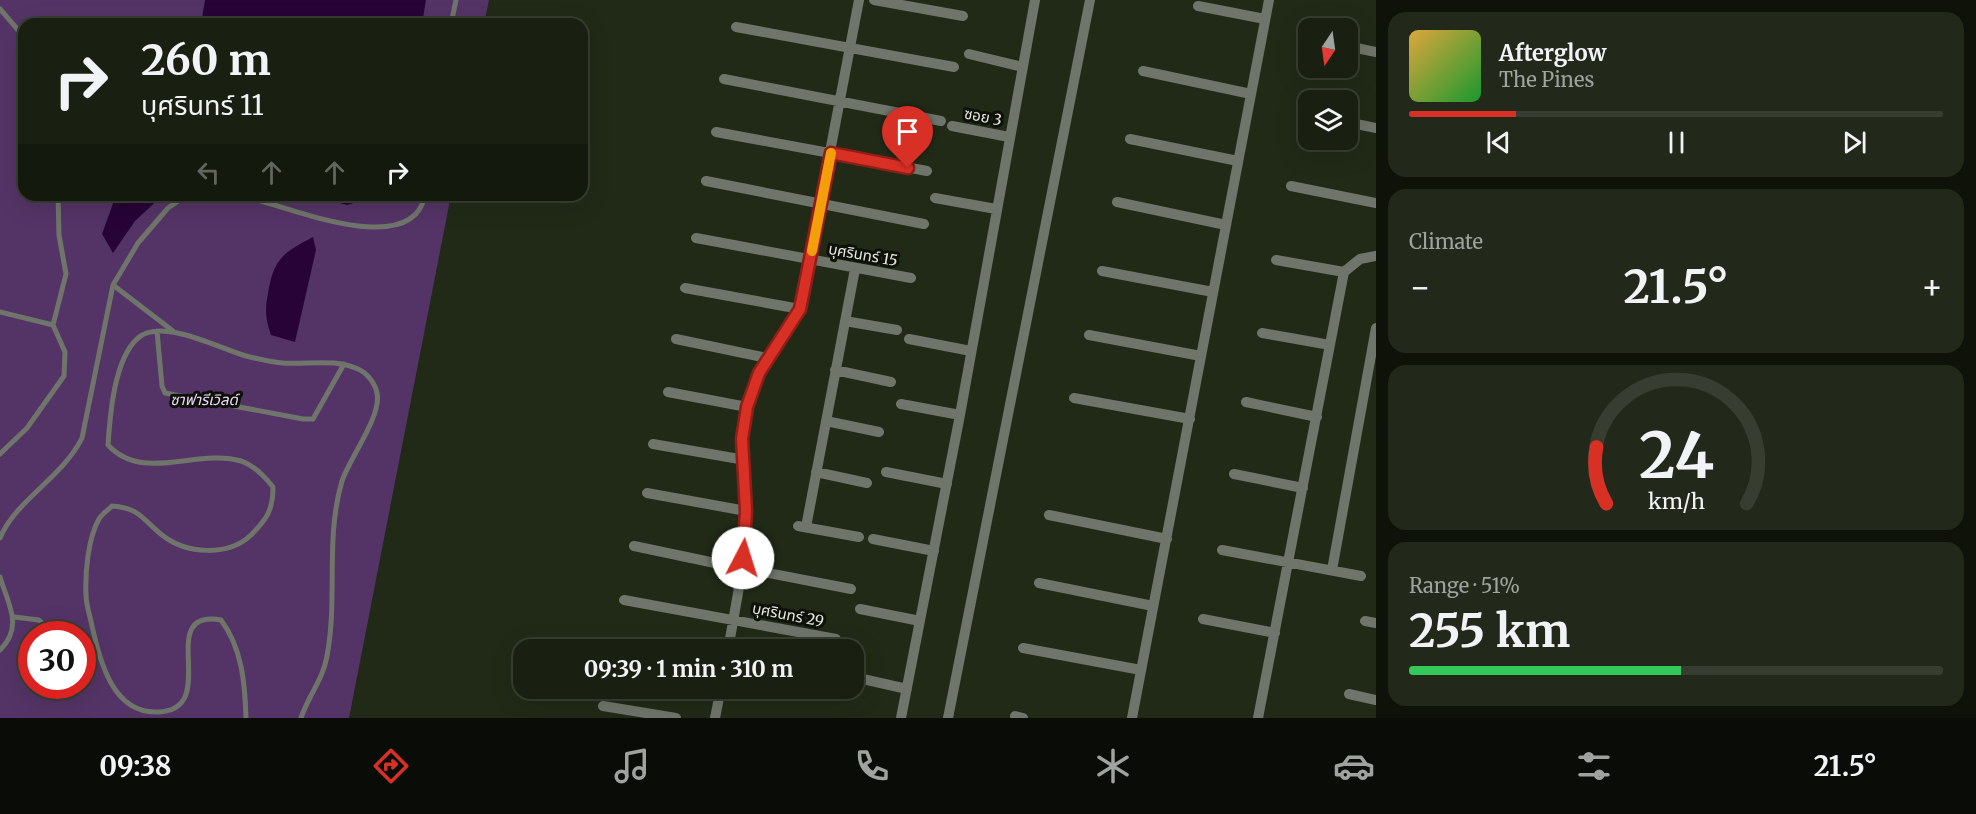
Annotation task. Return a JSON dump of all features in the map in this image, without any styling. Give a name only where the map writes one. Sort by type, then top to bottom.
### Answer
[{"type":"street","points":[[743,558],[746,511],[745,460],[742,439],[747,407],[751,390],[767,358],[800,309],[859,0]]},
{"type":"street","points":[[874,0],[963,16]]},
{"type":"street","points":[[901,718],[960,415],[1035,0]]},
{"type":"street","points":[[948,718],[1090,0]]},
{"type":"street","points":[[1132,718],[1269,0]]},
{"type":"street","points":[[1198,6],[1265,20]]},
{"type":"street","points":[[736,27],[954,67]]},
{"type":"street","points":[[1358,48],[1376,52]]},
{"type":"street","points":[[969,54],[1023,67]]},
{"type":"street","points":[[1143,71],[1251,94]]},
{"type":"street","points":[[724,79],[940,121]]},
{"type":"street","points":[[1358,124],[1376,128]]},
{"type":"street","name":"ซอย 3","points":[[952,126],[1009,137]]},
{"type":"street","points":[[716,132],[927,171]]},
{"type":"street","points":[[1130,139],[1238,161]]},
{"type":"street","points":[[706,181],[924,224]]},
{"type":"street","points":[[1291,186],[1376,203]]},
{"type":"street","points":[[935,198],[996,209]]},
{"type":"street","points":[[1117,202],[1226,225]]},
{"type":"street","name":"บุศรินทร์ 15","points":[[696,238],[911,278]]},
{"type":"street","points":[[1258,718],[1344,272],[1360,259],[1376,256]]},
{"type":"street","points":[[1276,260],[1344,272]]},
{"type":"street","points":[[855,269],[816,472],[802,526],[859,537]]},
{"type":"street","points":[[1102,271],[1213,292]]},
{"type":"street","points":[[685,288],[800,309]]},
{"type":"street","points":[[845,321],[897,330]]},
{"type":"street","points":[[1332,570],[1376,328]]},
{"type":"street","points":[[1262,333],[1330,345]]},
{"type":"street","points":[[1089,335],[1201,356]]},
{"type":"street","points":[[676,339],[767,358]]},
{"type":"street","points":[[909,339],[971,351]]},
{"type":"street","points":[[836,370],[891,382]]},
{"type":"street","points":[[668,392],[747,407]]},
{"type":"street","points":[[1074,398],[1190,420]]},
{"type":"street","points":[[1246,402],[1317,417]]},
{"type":"street","points":[[901,404],[960,415]]},
{"type":"street","points":[[825,421],[879,432]]},
{"type":"street","points":[[653,444],[745,460]]},
{"type":"street","points":[[816,472],[867,483]]},
{"type":"street","points":[[886,472],[947,484]]},
{"type":"street","points":[[1234,474],[1303,488]]},
{"type":"street","points":[[646,493],[746,511]]},
{"type":"street","points":[[1049,515],[1167,539]]},
{"type":"street","points":[[873,539],[934,551]]},
{"type":"street","points":[[634,546],[748,575],[753,570]]},
{"type":"street","points":[[1222,550],[1361,576]]},
{"type":"street","points":[[730,639],[734,620],[737,560],[743,558],[752,562],[753,570]]},
{"type":"street","points":[[753,570],[851,589]]},
{"type":"street","points":[[1039,583],[1153,606]]},
{"type":"street","name":"บุศรินทร์ 29","points":[[624,600],[836,639]]},
{"type":"street","points":[[860,609],[920,621]]},
{"type":"street","points":[[1203,620],[1275,633]]},
{"type":"street","points":[[1023,648],[1141,670]]},
{"type":"street","points":[[864,679],[907,689]]},
{"type":"street","points":[[1349,694],[1376,700]]},
{"type":"street","points":[[715,718],[719,699]]},
{"type":"street","points":[[603,706],[676,718]]},
{"type":"lane","points":[[452,18],[456,0]]},
{"type":"lane","points":[[0,9],[18,30]]},
{"type":"lane","points":[[0,454],[27,428],[64,376],[65,352],[53,325],[66,274],[59,235],[58,201]]},
{"type":"lane","points":[[0,538],[4,528],[17,513],[72,457],[82,438],[113,285],[138,243],[168,208],[178,201]]},
{"type":"lane","points":[[261,201],[354,226],[393,227],[411,219],[424,201]]},
{"type":"lane","points":[[113,285],[174,332]]},
{"type":"lane","points":[[0,312],[53,325]]},
{"type":"lane","points":[[157,331],[162,386],[165,393],[303,419],[313,419],[319,411],[344,364]]},
{"type":"lane","points":[[246,718],[240,658],[232,634],[221,620],[207,617],[196,621],[190,630],[190,687],[184,698],[172,709],[157,712],[138,708],[118,695],[105,674],[94,634],[86,596],[90,557],[100,517],[112,506],[128,507],[146,518],[162,535],[178,544],[196,550],[221,550],[243,542],[262,524],[273,505],[273,487],[261,473],[242,461],[218,459],[137,463],[118,456],[108,445],[117,380],[126,354],[139,337],[157,331],[174,332],[245,356],[280,363],[344,364],[360,369],[371,379],[377,394],[376,411],[345,473],[336,502],[327,656],[320,683],[301,718]]},
{"type":"lane","points":[[0,577],[14,617],[13,631],[0,650]]},
{"type":"lane","points":[[14,617],[40,621]]},
{"type":"green space","name":"ซาฟารีเวิลด์","points":[[0,0],[489,0],[485,18],[18,18],[18,201],[450,201],[349,718],[0,718]]},
{"type":"shaded area","points":[[205,0],[426,0],[423,18],[202,18]]},
{"type":"shaded area","points":[[114,201],[157,201],[135,221],[113,253],[102,234]]},
{"type":"shaded area","points":[[333,201],[360,201],[347,205]]},
{"type":"shaded area","points":[[313,237],[316,250],[295,342],[271,335],[266,309],[273,272],[287,253]]},
{"type":"slow traffic","points":[[812,251],[831,153]]},
{"type":"route","points":[[743,558],[746,470],[742,439],[747,407],[751,390],[767,358],[800,309],[831,153],[908,168]]}]
